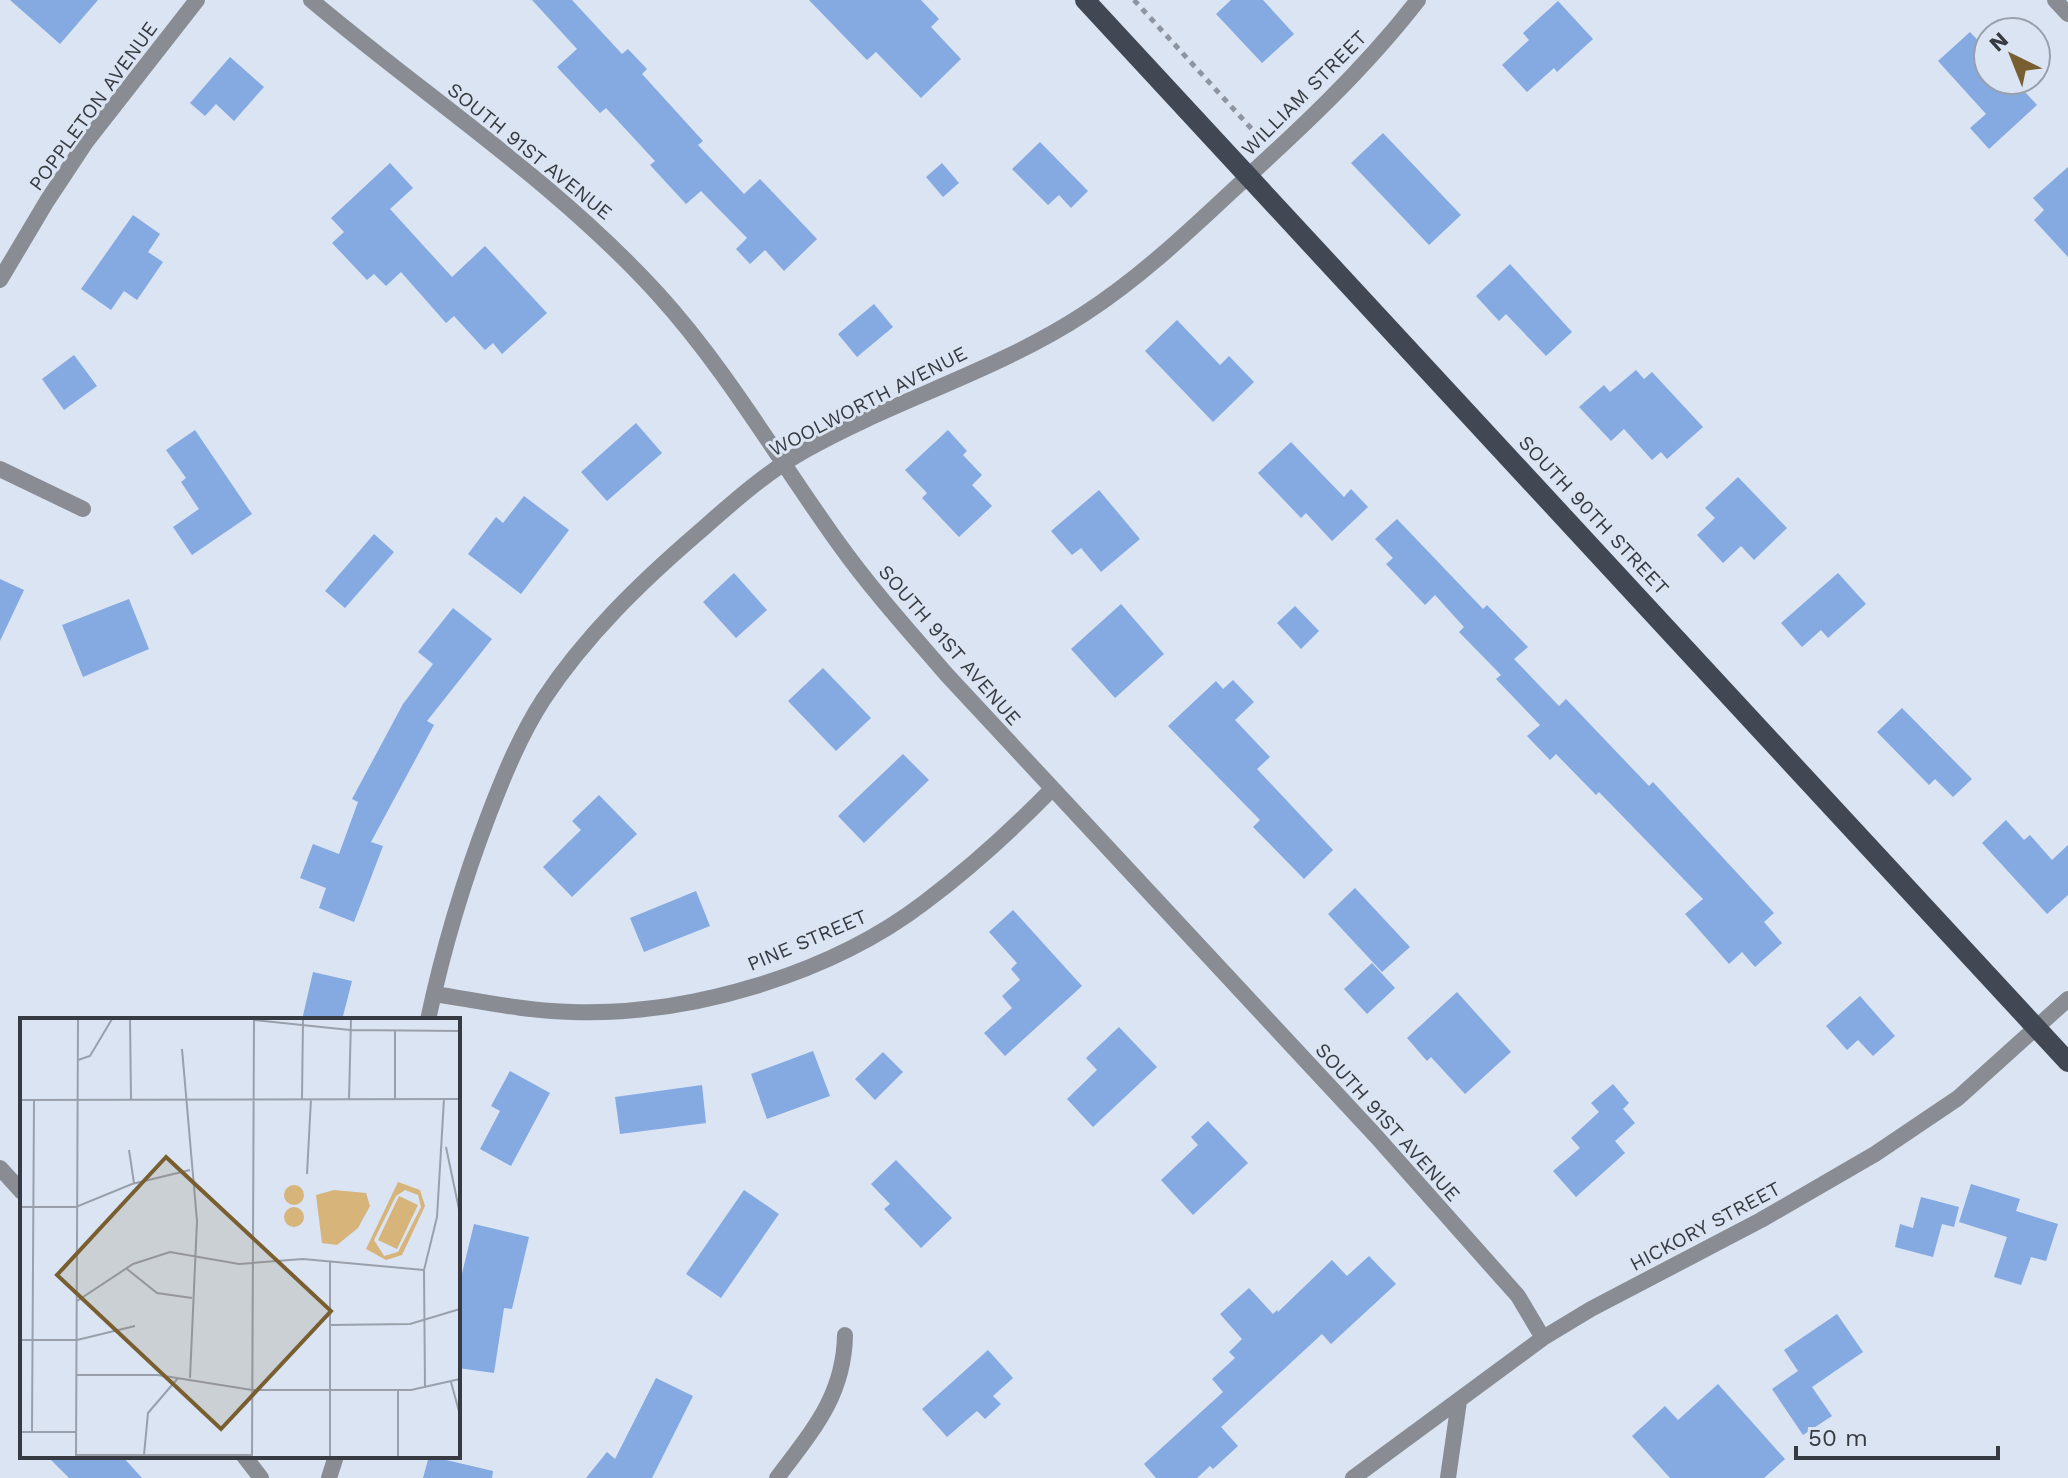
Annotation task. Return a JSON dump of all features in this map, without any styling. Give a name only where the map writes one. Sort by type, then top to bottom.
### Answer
[{"type":"main road","name":"SOUTH 90TH STREET","points":[[1085,0],[2068,1062]]},
{"type":"street","name":"POPPLETON AVENUE","points":[[0,280],[86,142],[197,0]]},
{"type":"street","name":"SOUTH 91ST AVENUE","points":[[311,0],[552,190],[605,238],[659,295],[704,348],[840,545],[880,597],[947,675],[1385,1147],[1518,1296],[1543,1338]]},
{"type":"street","name":"WILLIAM STREET","points":[[1248,176],[1350,78],[1418,0]]},
{"type":"street","points":[[2055,0],[2068,14]]},
{"type":"street","name":"WOOLWORTH AVENUE","points":[[428,1018],[449,928],[504,775],[542,701],[570,662],[611,615],[660,565],[763,477],[805,450],[1035,341],[1083,315],[1153,264],[1248,176]]},
{"type":"street","points":[[0,469],[83,509]]},
{"type":"street","name":"PINE STREET","points":[[434,994],[528,1009],[614,1011],[672,1005],[732,992],[787,975],[867,938],[925,902],[1029,813],[1052,789]]},
{"type":"street","name":"HICKORY STREET","points":[[1353,1478],[1543,1338],[1591,1309],[1761,1220],[1875,1154],[1958,1098],[2068,999]]},
{"type":"street","points":[[0,1168],[20,1190]]},
{"type":"street","points":[[777,1478],[819,1421],[835,1393],[844,1362],[845,1335]]},
{"type":"street","points":[[1448,1478],[1459,1401]]},
{"type":"street","points":[[246,1458],[261,1478]]},
{"type":"street","points":[[329,1478],[335,1458]]},
{"type":"path","points":[[1134,0],[1259,136]]},
{"type":"building","points":[[10,0],[98,0],[60,44]]},
{"type":"building","points":[[532,0],[572,0],[622,54],[628,49],[647,69],[642,74],[703,141],[698,145],[744,194],[760,179],[817,239],[784,271],[765,250],[750,264],[736,249],[747,238],[701,191],[686,204],[650,165],[655,161],[606,108],[600,113],[557,67],[577,49]]},
{"type":"building","points":[[809,0],[921,0],[939,19],[931,27],[961,59],[921,98],[876,52],[867,60]]},
{"type":"building","points":[[1231,0],[1263,0],[1294,34],[1262,63],[1216,14]]},
{"type":"building","points":[[1558,1],[1593,39],[1557,72],[1554,68],[1527,92],[1502,65],[1529,40],[1523,33]]},
{"type":"building","points":[[1970,32],[1972,96],[2029,96],[2037,105],[1989,149],[1970,128],[1986,114],[1938,61]]},
{"type":"building","points":[[230,57],[264,87],[234,121],[216,104],[205,116],[190,103]]},
{"type":"building","points":[[1383,133],[1461,215],[1429,245],[1351,163]]},
{"type":"building","points":[[1040,142],[1088,191],[1071,208],[1059,195],[1048,205],[1012,169]]},
{"type":"building","points":[[390,163],[413,188],[390,209],[452,277],[485,246],[547,313],[502,354],[493,343],[485,350],[454,316],[446,323],[401,272],[386,286],[374,274],[367,280],[332,243],[344,232],[331,218]]},
{"type":"building","points":[[942,163],[959,183],[943,197],[926,177]]},
{"type":"building","points":[[2068,167],[2068,257],[2034,220],[2044,210],[2033,198]]},
{"type":"building","points":[[133,215],[160,234],[148,252],[163,262],[137,300],[124,291],[111,310],[81,289]]},
{"type":"building","points":[[1510,264],[1572,332],[1546,356],[1506,314],[1499,321],[1476,296]]},
{"type":"building","points":[[874,304],[893,327],[857,357],[838,334]]},
{"type":"building","points":[[1177,320],[1220,365],[1229,356],[1254,382],[1213,422],[1145,351]]},
{"type":"building","points":[[74,355],[97,386],[64,410],[42,379]]},
{"type":"building","points":[[1636,370],[1644,379],[1652,372],[1703,427],[1667,459],[1661,452],[1652,460],[1624,429],[1611,441],[1579,407],[1604,385],[1610,392]]},
{"type":"building","points":[[636,423],[662,453],[607,501],[581,472]]},
{"type":"building","points":[[195,430],[252,514],[192,555],[173,527],[199,509],[181,482],[186,478],[166,450]]},
{"type":"building","points":[[948,430],[967,451],[963,455],[982,475],[972,485],[992,506],[959,537],[922,498],[927,493],[905,470]]},
{"type":"building","points":[[1291,442],[1344,497],[1351,489],[1368,507],[1332,541],[1306,513],[1301,518],[1258,473]]},
{"type":"building","points":[[1738,477],[1787,528],[1754,560],[1741,546],[1723,563],[1697,535],[1715,518],[1705,508]]},
{"type":"building","points":[[1099,490],[1140,539],[1101,572],[1081,548],[1072,555],[1051,531]]},
{"type":"building","points":[[524,496],[569,530],[521,594],[468,554],[496,517],[503,523]]},
{"type":"building","points":[[1397,519],[1483,609],[1487,605],[1528,647],[1514,659],[1559,706],[1566,699],[1649,786],[1653,782],[1774,913],[1764,922],[1782,943],[1755,967],[1742,952],[1729,964],[1685,914],[1703,899],[1599,792],[1596,795],[1556,754],[1550,760],[1527,736],[1540,725],[1496,679],[1501,675],[1459,632],[1464,627],[1435,595],[1425,605],[1386,564],[1393,558],[1375,539]]},
{"type":"building","points":[[374,534],[394,552],[345,608],[325,591]]},
{"type":"building","points":[[734,573],[767,610],[736,638],[703,602]]},
{"type":"building","points":[[1838,573],[1866,604],[1828,638],[1821,630],[1802,647],[1781,623]]},
{"type":"building","points":[[0,579],[24,590],[0,641]]},
{"type":"building","points":[[129,599],[149,649],[83,677],[62,625]]},
{"type":"building","points":[[1121,604],[1164,654],[1115,698],[1071,649]]},
{"type":"building","points":[[1295,606],[1319,631],[1301,649],[1277,623]]},
{"type":"building","points":[[453,608],[492,639],[427,721],[434,725],[371,842],[383,846],[354,922],[319,908],[326,888],[300,878],[313,844],[339,854],[358,802],[352,799],[403,704],[433,664],[418,652]]},
{"type":"building","points":[[823,668],[871,718],[836,751],[788,701]]},
{"type":"building","points":[[1233,680],[1254,702],[1235,720],[1270,757],[1257,769],[1333,850],[1304,879],[1253,827],[1260,820],[1168,726],[1216,681],[1223,689]]},
{"type":"building","points":[[1902,708],[1972,779],[1953,797],[1935,779],[1929,785],[1877,732]]},
{"type":"building","points":[[903,754],[929,780],[864,843],[838,816]]},
{"type":"building","points":[[599,795],[637,834],[572,897],[543,867],[581,830],[572,821]]},
{"type":"building","points":[[2006,820],[2024,840],[2030,835],[2052,860],[2068,845],[2068,895],[2047,914],[1982,843]]},
{"type":"building","points":[[1355,888],[1410,947],[1382,972],[1328,914]]},
{"type":"building","points":[[696,891],[710,926],[644,952],[630,918]]},
{"type":"building","points":[[1013,910],[1082,986],[1005,1056],[984,1033],[1012,1008],[1002,996],[1020,980],[1011,969],[1017,963],[989,932]]},
{"type":"building","points":[[1372,963],[1395,988],[1367,1014],[1344,989]]},
{"type":"building","points":[[313,972],[352,981],[343,1018],[302,1018]]},
{"type":"building","points":[[1457,992],[1511,1052],[1465,1094],[1431,1057],[1427,1061],[1407,1038]]},
{"type":"building","points":[[1860,996],[1895,1036],[1873,1056],[1858,1040],[1847,1050],[1826,1026]]},
{"type":"building","points":[[1119,1027],[1157,1067],[1093,1127],[1067,1099],[1097,1070],[1086,1058]]},
{"type":"building","points":[[813,1051],[830,1096],[767,1119],[751,1074]]},
{"type":"building","points":[[883,1052],[903,1072],[875,1100],[855,1079]]},
{"type":"building","points":[[510,1071],[550,1093],[511,1166],[480,1149],[500,1111],[491,1106]]},
{"type":"building","points":[[1613,1084],[1629,1103],[1623,1109],[1635,1123],[1615,1141],[1625,1153],[1576,1197],[1553,1171],[1580,1148],[1571,1138],[1599,1112],[1591,1103]]},
{"type":"building","points":[[702,1085],[706,1123],[620,1134],[615,1097]]},
{"type":"building","points":[[1208,1121],[1248,1163],[1193,1215],[1161,1180],[1198,1145],[1191,1137]]},
{"type":"building","points":[[896,1160],[952,1218],[921,1248],[884,1209],[890,1204],[871,1184]]},
{"type":"building","points":[[1971,1184],[2020,1199],[2016,1211],[2058,1224],[2046,1261],[2031,1257],[2021,1285],[1994,1277],[2007,1237],[1959,1222]]},
{"type":"building","points":[[744,1190],[779,1214],[721,1298],[686,1274]]},
{"type":"building","points":[[1921,1197],[1959,1207],[1954,1227],[1942,1224],[1933,1257],[1895,1247],[1900,1224],[1913,1228]]},
{"type":"building","points":[[474,1224],[529,1237],[512,1309],[504,1308],[494,1373],[460,1368],[460,1282]]},
{"type":"building","points":[[1369,1256],[1396,1284],[1331,1344],[1322,1334],[1221,1427],[1238,1446],[1213,1469],[1210,1466],[1197,1478],[1156,1478],[1144,1464],[1223,1392],[1212,1379],[1235,1358],[1229,1352],[1242,1339],[1220,1314],[1249,1288],[1273,1314],[1332,1260],[1347,1276]]},
{"type":"building","points":[[1837,1314],[1863,1352],[1812,1387],[1832,1416],[1803,1435],[1772,1389],[1798,1371],[1784,1350]]},
{"type":"building","points":[[988,1350],[1013,1378],[993,1396],[1001,1404],[985,1419],[977,1411],[947,1437],[922,1409]]},
{"type":"building","points":[[656,1378],[693,1396],[652,1478],[586,1478],[607,1452],[615,1459]]},
{"type":"building","points":[[1718,1384],[1785,1459],[1764,1478],[1670,1478],[1632,1436],[1665,1406],[1678,1420]]},
{"type":"building","points":[[49,1458],[124,1458],[142,1478],[69,1478]]},
{"type":"building","points":[[428,1458],[493,1471],[492,1478],[423,1478]]}]
